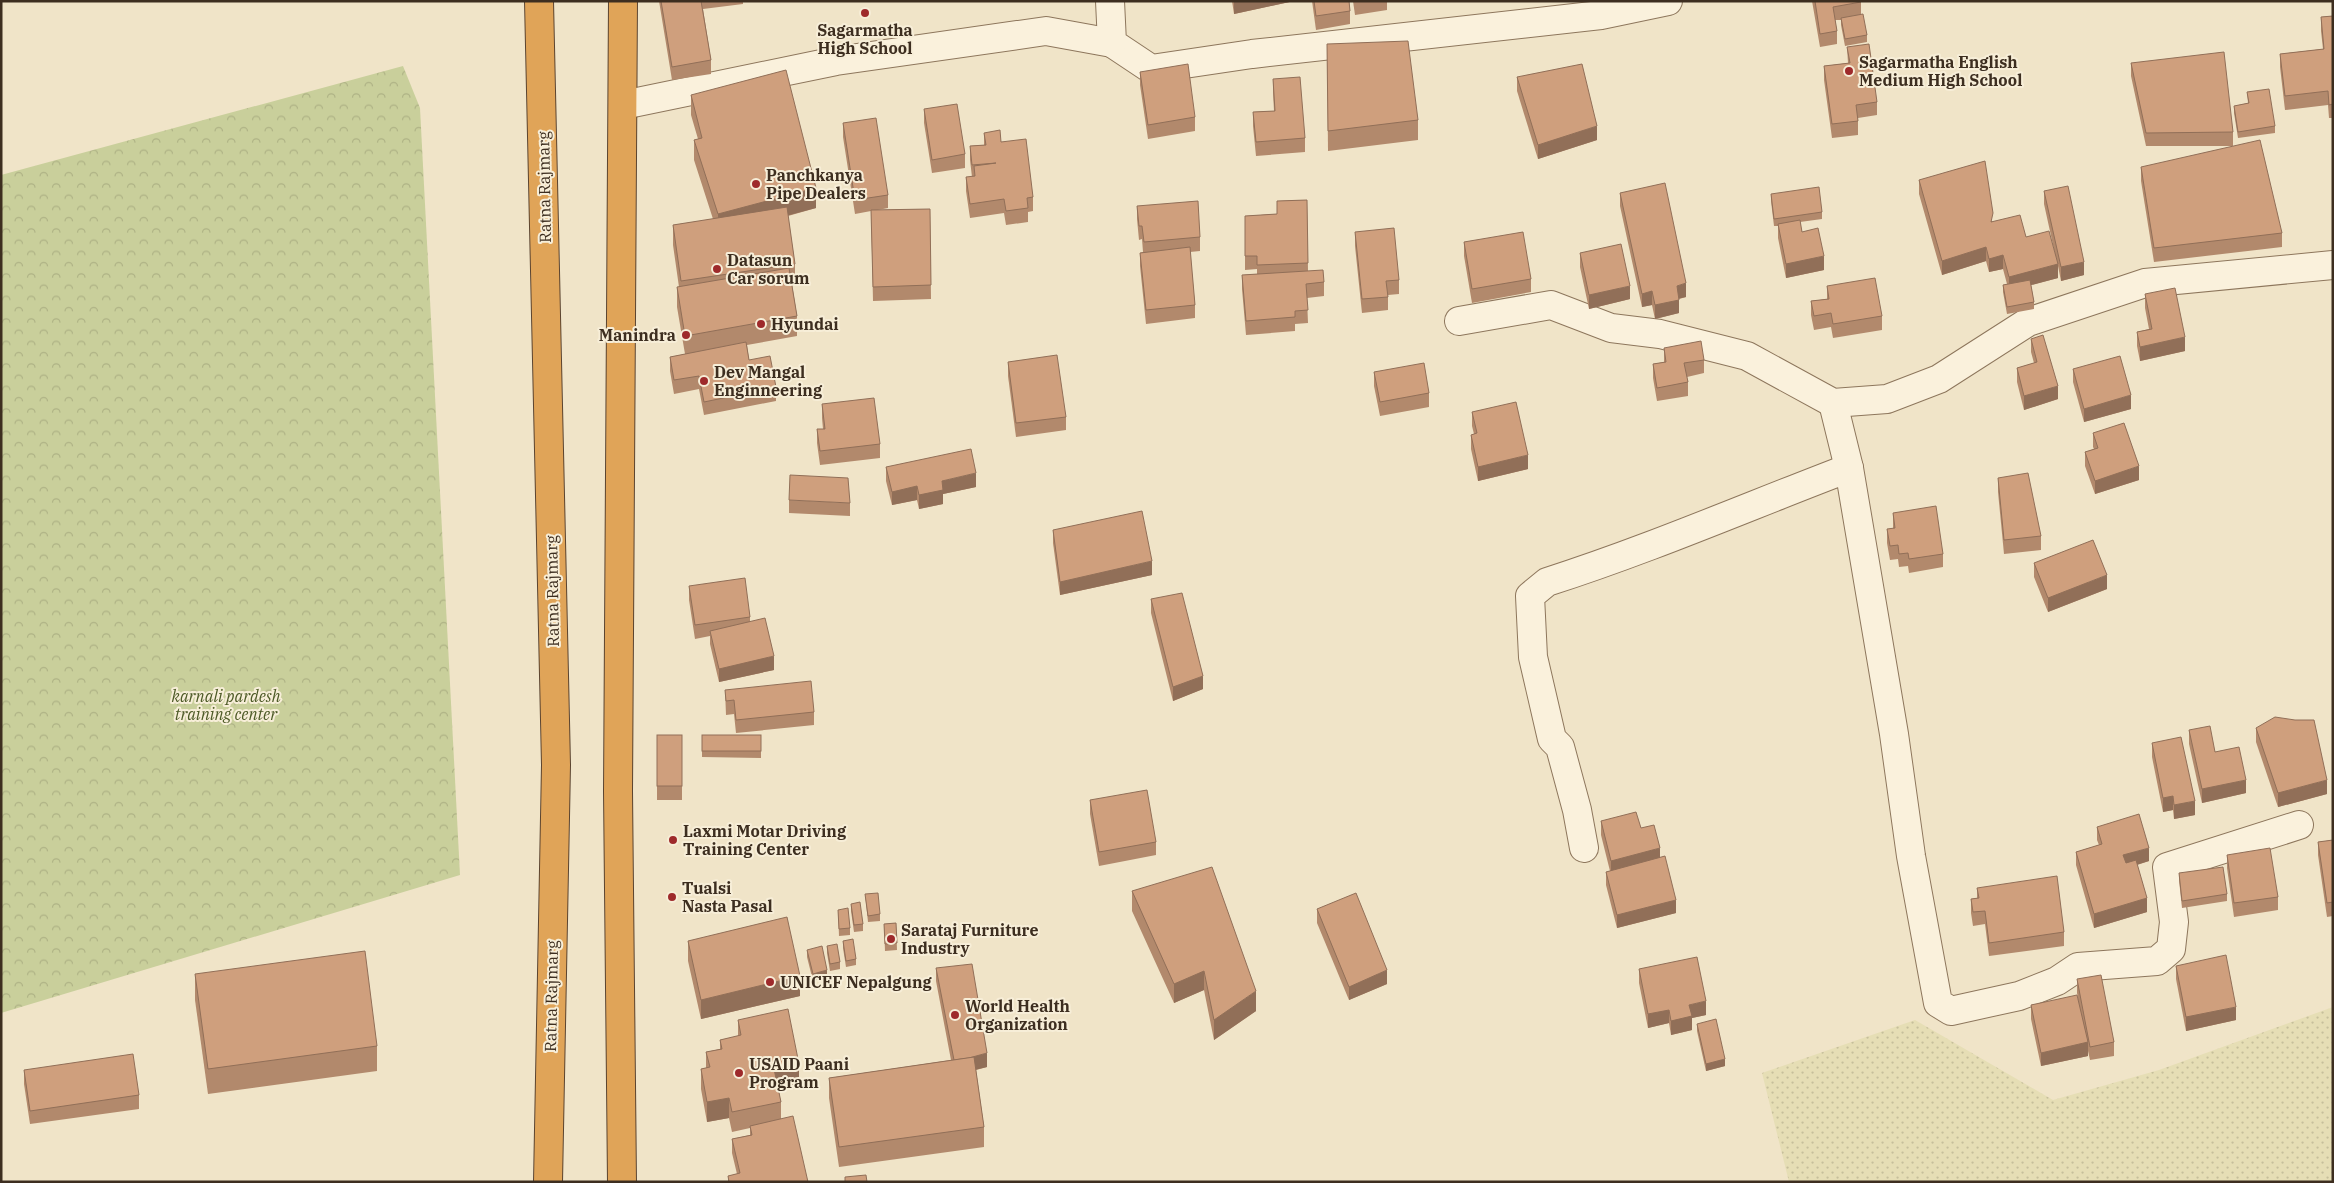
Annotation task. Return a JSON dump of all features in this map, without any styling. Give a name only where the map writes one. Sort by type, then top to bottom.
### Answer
[{"type":"highway","name":"Ratna Rajmarg","points":[[539,1],[556,765],[548,1182]]},
{"type":"highway","points":[[622,1182],[618,790],[623,1]]},
{"type":"street","points":[[1110,1],[1112,43]]},
{"type":"street","points":[[623,105],[836,61],[1046,31],[1112,43],[1151,69],[1252,54],[1601,15],[1668,1]]},
{"type":"street","points":[[1459,321],[1551,305],[1611,328],[1660,334],[1747,356],[1833,403],[1887,400],[1939,379],[2028,322],[2145,283],[2333,265]]},
{"type":"street","points":[[1833,403],[1849,468],[1894,734],[1911,856],[1938,1002],[1951,1011],[2018,996],[2056,981],[2078,967],[2158,961],[2171,949],[2174,922],[2167,868],[2299,825]]},
{"type":"street","points":[[1584,848],[1577,810],[1560,747],[1552,739],[1533,657],[1530,596],[1547,582],[1717,521],[1754,504],[1849,468]]},
{"type":"shaded area","points":[[2333,1007],[2333,1182],[1789,1182],[1762,1073],[1915,1020],[2053,1100],[2159,1070]]},
{"type":"green space","name":"karnali pardesh training center","points":[[403,66],[420,108],[460,875],[1,1013],[1,175]]},
{"type":"building","points":[[661,1],[701,1],[711,60],[672,67]]},
{"type":"building","points":[[1314,1],[1349,1],[1350,11],[1316,16]]},
{"type":"building","points":[[1815,1],[1861,2],[1833,7],[1837,31],[1820,34]]},
{"type":"building","points":[[1863,14],[1867,35],[1845,39],[1841,18]]},
{"type":"building","points":[[2333,16],[2333,104],[2329,105],[2328,91],[2285,96],[2280,54],[2324,49],[2321,17]]},
{"type":"building","points":[[1408,41],[1418,120],[1328,131],[1327,44]]},
{"type":"building","points":[[1869,44],[1877,102],[1856,105],[1858,121],[1832,124],[1824,66],[1850,63],[1847,47]]},
{"type":"building","points":[[2224,52],[2233,132],[2146,133],[2131,63]]},
{"type":"building","points":[[1188,64],[1195,117],[1148,125],[1140,72]]},
{"type":"building","points":[[1582,64],[1597,126],[1538,145],[1517,77]]},
{"type":"building","name":"Panchkanya Pipe Dealers","points":[[786,70],[816,188],[718,214],[694,140],[702,138],[691,95]]},
{"type":"building","points":[[1300,77],[1305,138],[1256,142],[1253,112],[1275,111],[1273,79]]},
{"type":"building","points":[[2269,89],[2275,126],[2238,132],[2234,106],[2249,103],[2247,92]]},
{"type":"building","points":[[957,104],[965,154],[932,160],[924,109]]},
{"type":"building","points":[[876,118],[888,195],[855,200],[843,123]]},
{"type":"building","points":[[1000,130],[1001,142],[1026,139],[1033,197],[1027,198],[1028,208],[1006,211],[1004,199],[970,204],[966,177],[975,176],[974,166],[996,163],[972,165],[970,146],[986,145],[984,133]]},
{"type":"building","points":[[2260,140],[2282,233],[2154,248],[2141,167]]},
{"type":"building","points":[[1985,161],[1993,213],[1991,222],[2020,215],[2026,237],[2049,231],[2058,264],[2009,277],[2003,255],[1989,259],[1986,247],[1942,261],[1919,180]]},
{"type":"building","points":[[1665,183],[1686,283],[1677,286],[1679,300],[1655,305],[1652,291],[1642,294],[1620,193]]},
{"type":"building","points":[[2068,186],[2084,262],[2061,267],[2044,191]]},
{"type":"building","points":[[1819,187],[1822,212],[1774,219],[1771,194]]},
{"type":"building","points":[[1307,200],[1308,263],[1257,265],[1257,256],[1245,256],[1245,216],[1277,214],[1277,201]]},
{"type":"building","points":[[1198,201],[1200,237],[1144,242],[1142,226],[1139,226],[1137,206]]},
{"type":"building","points":[[787,207],[795,264],[681,281],[673,225]]},
{"type":"building","points":[[930,209],[931,285],[873,287],[871,210]]},
{"type":"building","points":[[1800,220],[1802,232],[1818,228],[1824,256],[1786,264],[1778,224]]},
{"type":"building","points":[[1394,228],[1399,280],[1386,281],[1388,297],[1362,299],[1355,232]]},
{"type":"building","points":[[1523,232],[1531,279],[1472,289],[1464,242]]},
{"type":"building","points":[[1621,244],[1630,286],[1589,295],[1580,253]]},
{"type":"building","points":[[1190,247],[1195,305],[1146,310],[1140,253]]},
{"type":"building","points":[[789,268],[797,316],[685,336],[677,287]]},
{"type":"building","points":[[1323,270],[1324,282],[1306,284],[1308,310],[1295,311],[1295,317],[1246,321],[1242,275]]},
{"type":"building","points":[[1875,278],[1882,316],[1833,324],[1831,313],[1814,316],[1811,301],[1829,299],[1827,286]]},
{"type":"building","points":[[2030,280],[2034,302],[2007,307],[2003,285]]},
{"type":"building","points":[[2175,288],[2185,337],[2140,347],[2137,332],[2152,329],[2145,294]]},
{"type":"building","points":[[2043,335],[2058,386],[2024,396],[2017,368],[2037,362],[2031,339]]},
{"type":"building","points":[[1701,341],[1704,360],[1684,363],[1688,382],[1657,388],[1653,364],[1666,362],[1664,348]]},
{"type":"building","points":[[746,342],[749,360],[770,356],[776,387],[704,402],[699,376],[674,380],[670,357]]},
{"type":"building","points":[[1057,355],[1066,417],[1016,423],[1008,362]]},
{"type":"building","points":[[2120,356],[2131,395],[2084,409],[2073,369]]},
{"type":"building","points":[[1424,363],[1429,393],[1380,402],[1374,372]]},
{"type":"building","points":[[874,398],[880,444],[820,451],[817,429],[825,429],[822,404]]},
{"type":"building","points":[[1516,402],[1528,455],[1478,467],[1471,435],[1477,433],[1472,412]]},
{"type":"building","points":[[2124,423],[2139,466],[2095,481],[2085,452],[2098,448],[2093,433]]},
{"type":"building","points":[[971,449],[976,473],[942,481],[943,490],[919,495],[917,486],[892,492],[886,467]]},
{"type":"building","points":[[2028,473],[2041,536],[2004,540],[1998,478]]},
{"type":"building","points":[[790,475],[848,478],[850,503],[789,500]]},
{"type":"building","points":[[1936,506],[1943,554],[1909,559],[1908,553],[1899,554],[1898,545],[1890,546],[1887,529],[1895,528],[1893,513]]},
{"type":"building","points":[[1142,511],[1152,561],[1060,582],[1053,530]]},
{"type":"building","points":[[2093,540],[2107,575],[2048,598],[2034,563]]},
{"type":"building","points":[[745,578],[750,617],[695,625],[689,586]]},
{"type":"building","points":[[1182,593],[1203,676],[1173,687],[1151,599]]},
{"type":"building","points":[[765,618],[774,656],[719,669],[710,631]]},
{"type":"building","points":[[811,681],[814,712],[736,720],[734,700],[726,701],[725,690]]},
{"type":"building","points":[[2275,717],[2314,720],[2327,780],[2278,793],[2256,728]]},
{"type":"building","points":[[2210,726],[2215,752],[2239,747],[2246,780],[2202,789],[2189,730]]},
{"type":"building","points":[[657,735],[682,735],[682,786],[657,786]]},
{"type":"building","points":[[702,735],[761,735],[761,751],[702,751]]},
{"type":"building","points":[[2181,737],[2195,801],[2174,805],[2173,796],[2163,798],[2152,743]]},
{"type":"building","points":[[1147,790],[1156,842],[1099,852],[1090,800]]},
{"type":"building","points":[[1636,812],[1641,828],[1654,825],[1660,848],[1611,861],[1601,821]]},
{"type":"building","points":[[2139,814],[2149,848],[2123,855],[2126,863],[2136,860],[2147,898],[2094,914],[2076,852],[2102,844],[2097,827]]},
{"type":"building","points":[[2333,840],[2333,902],[2327,903],[2318,842]]},
{"type":"building","points":[[2270,848],[2278,897],[2234,903],[2227,855]]},
{"type":"building","points":[[1665,856],[1676,900],[1617,915],[1606,872]]},
{"type":"building","points":[[1212,867],[1256,991],[1214,1020],[1204,971],[1174,984],[1132,891]]},
{"type":"building","points":[[2223,867],[2227,894],[2182,901],[2179,873]]},
{"type":"building","points":[[2057,876],[2064,932],[1989,943],[1985,911],[1973,912],[1971,899],[1979,898],[1977,888]]},
{"type":"building","points":[[878,893],[880,914],[868,916],[865,894]]},
{"type":"building","points":[[1356,893],[1387,970],[1349,987],[1317,909]]},
{"type":"building","points":[[860,902],[863,924],[854,925],[851,904]]},
{"type":"building","points":[[848,908],[850,928],[839,929],[838,910]]},
{"type":"building","points":[[787,917],[800,976],[701,1000],[688,941]]},
{"type":"building","points":[[896,923],[897,943],[885,944],[884,924]]},
{"type":"building","points":[[853,939],[856,959],[846,961],[843,941]]},
{"type":"building","points":[[837,944],[840,962],[830,964],[827,946]]},
{"type":"building","points":[[822,946],[827,970],[813,974],[807,950]]},
{"type":"building","points":[[365,951],[377,1046],[208,1069],[195,974]]},
{"type":"building","points":[[2226,955],[2236,1007],[2186,1017],[2176,966]]},
{"type":"building","points":[[1697,957],[1706,1001],[1689,1005],[1692,1016],[1671,1021],[1669,1010],[1648,1014],[1639,969]]},
{"type":"building","points":[[972,964],[987,1053],[954,1060],[936,968]]},
{"type":"building","points":[[2101,975],[2114,1042],[2090,1047],[2077,979]]},
{"type":"building","points":[[2077,995],[2088,1042],[2041,1053],[2031,1005]]},
{"type":"building","points":[[788,1009],[799,1064],[774,1069],[781,1102],[732,1112],[729,1098],[707,1102],[701,1069],[710,1067],[706,1052],[722,1049],[720,1040],[741,1035],[738,1020]]},
{"type":"building","points":[[1716,1019],[1725,1059],[1706,1064],[1697,1024]]},
{"type":"building","points":[[133,1054],[139,1095],[30,1111],[24,1070]]},
{"type":"building","points":[[974,1057],[984,1127],[839,1147],[829,1078]]},
{"type":"building","points":[[793,1116],[808,1182],[729,1182],[728,1176],[740,1173],[732,1139],[752,1135],[750,1126]]},
{"type":"building","points":[[866,1175],[867,1182],[845,1182],[845,1177]]},
{"type":"place","name":"Sagarmatha High School","points":[[865,13]]},
{"type":"place","name":"Sagarmatha English Medium High School","points":[[1849,71]]},
{"type":"place","name":"Panchkanya Pipe Dealers","points":[[756,184]]},
{"type":"place","name":"Datasun Car sorum","points":[[717,269]]},
{"type":"place","name":"Hyundai","points":[[761,324]]},
{"type":"place","name":"Manindra","points":[[686,335]]},
{"type":"place","name":"Dev Mangal Enginneering","points":[[704,381]]},
{"type":"place","name":"Laxmi Motar Driving Training Center","points":[[673,840]]},
{"type":"place","name":"Tualsi Nasta Pasal","points":[[672,897]]},
{"type":"place","name":"Sarataj Furniture Industry","points":[[891,939]]},
{"type":"place","name":"UNICEF Nepalgung","points":[[770,982]]},
{"type":"place","name":"World Health Organization","points":[[955,1015]]},
{"type":"place","name":"USAID Paani Program","points":[[739,1073]]}]
